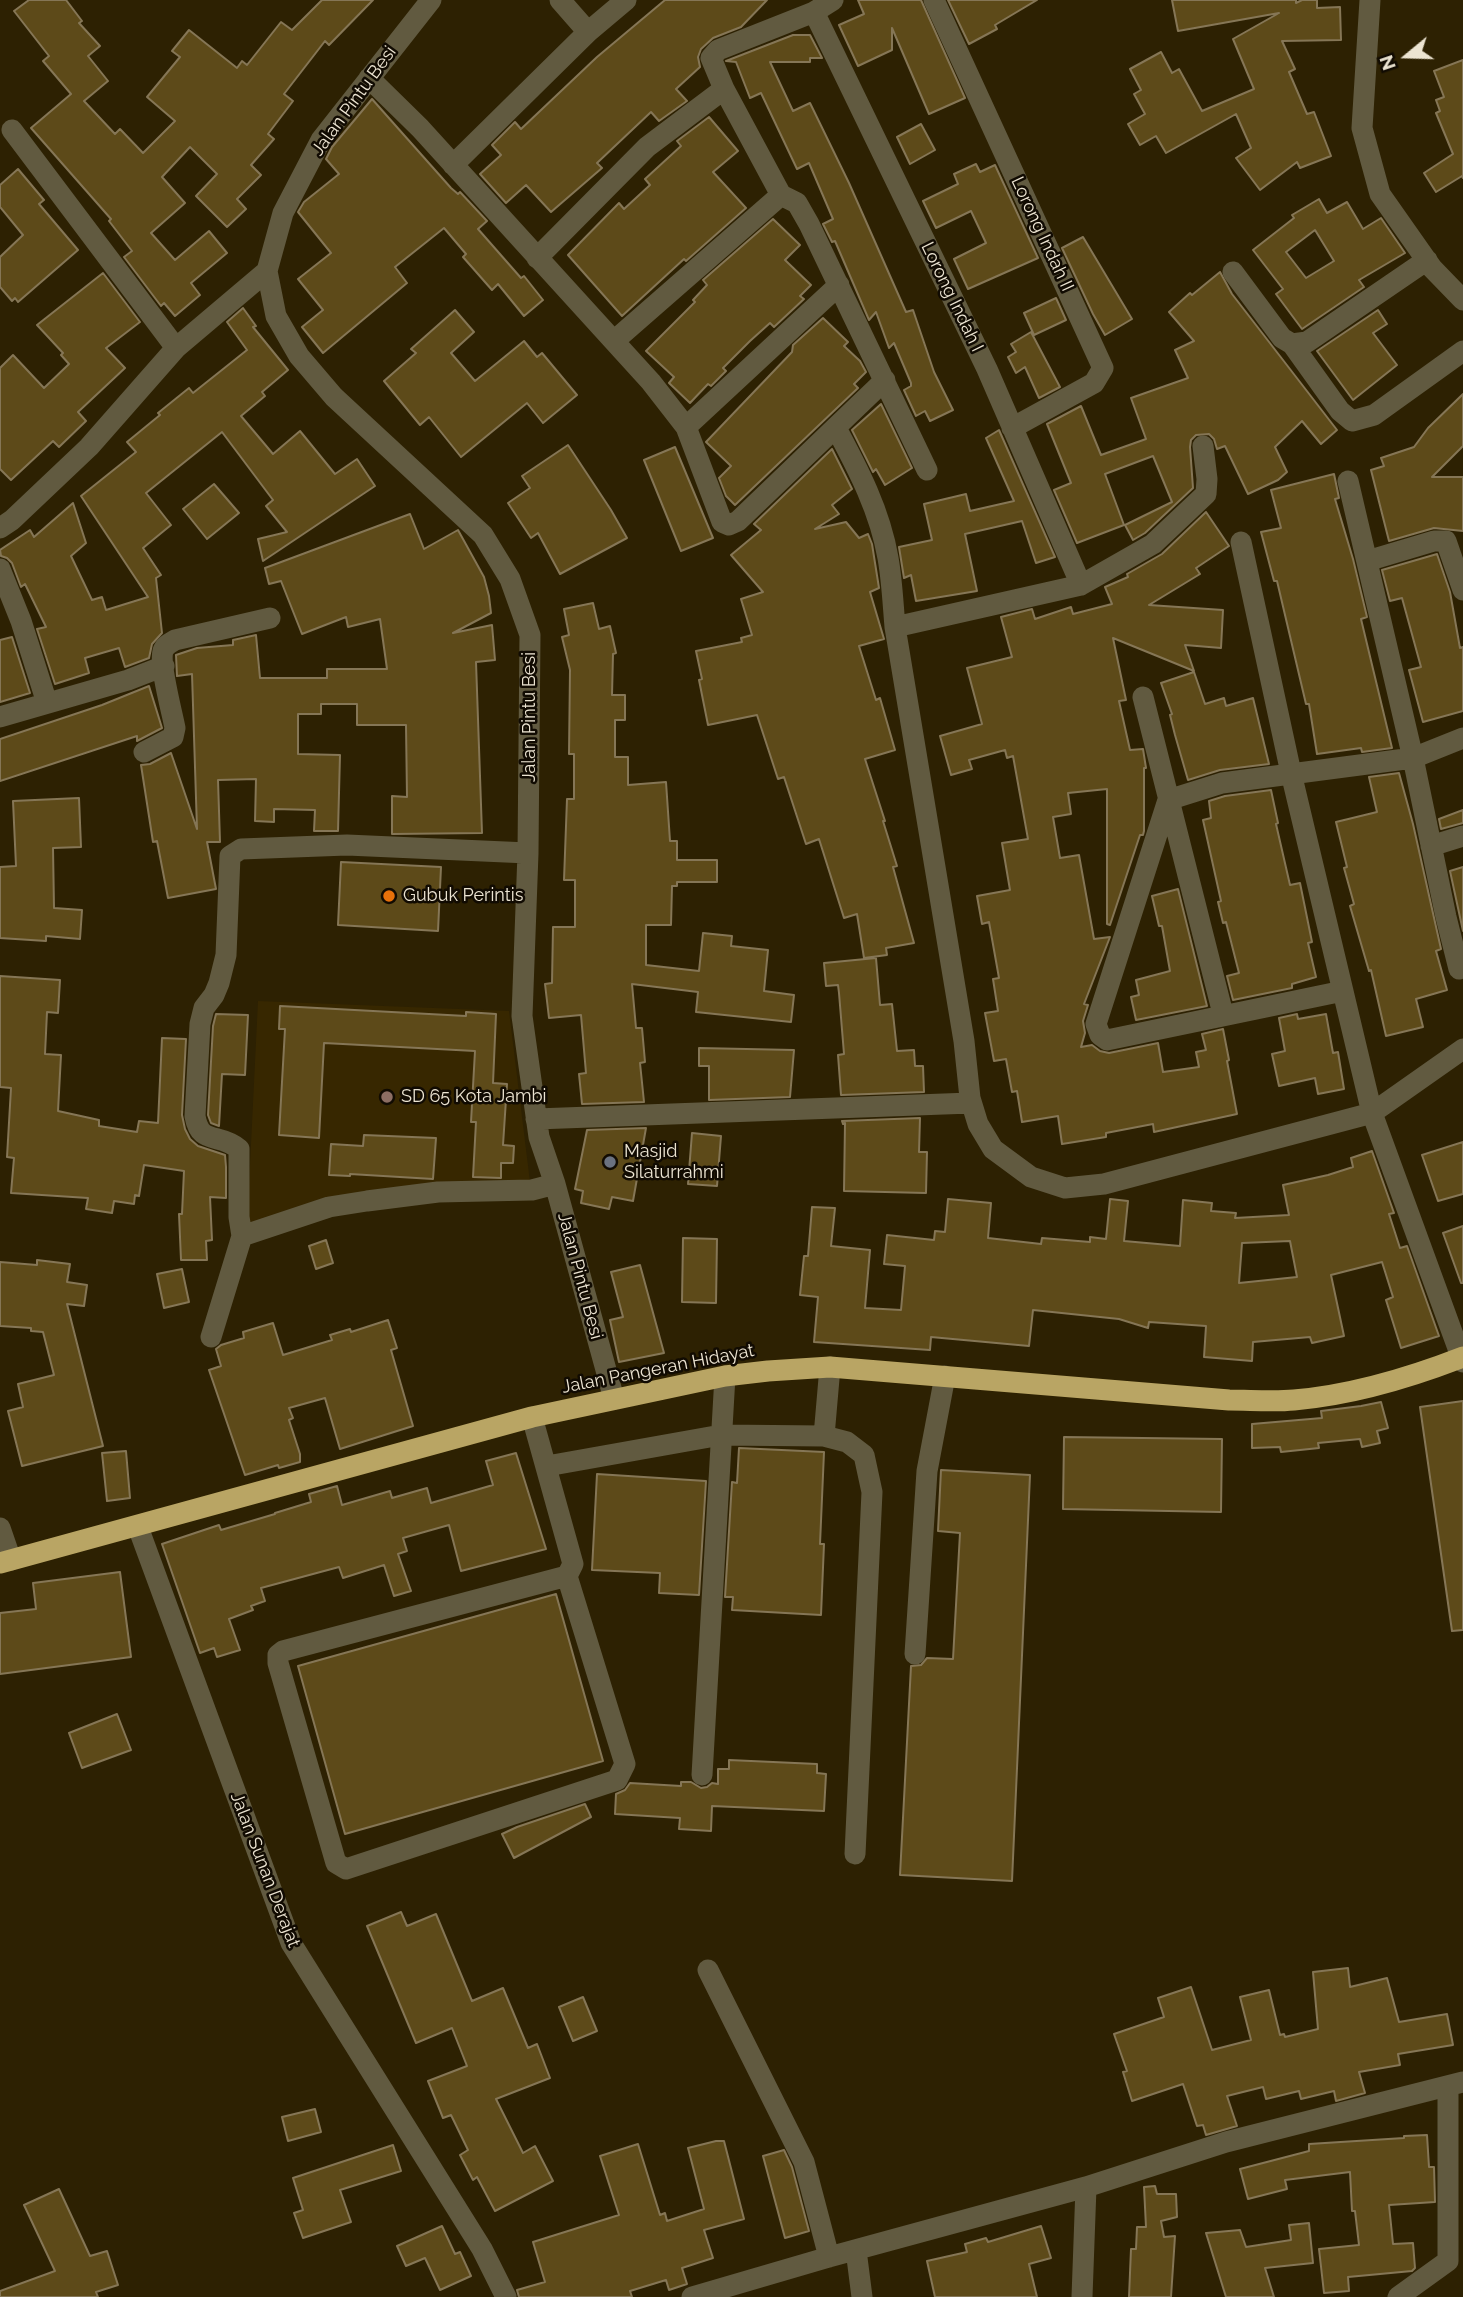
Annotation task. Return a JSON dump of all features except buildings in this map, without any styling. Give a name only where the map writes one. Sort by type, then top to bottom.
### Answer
[{"type":"highway","name":"Jalan Pangeran Hidayat","points":[[5,1562],[532,1418],[724,1376],[830,1367],[1229,1400],[1293,1400],[1361,1389],[1462,1359]]},
{"type":"street","name":"Jalan Pintu Besi","points":[[431,0],[321,141],[283,213],[267,271],[276,316],[299,356],[334,397],[483,536],[510,579],[530,635],[528,853],[522,1016],[539,1137],[555,1184],[614,1399]]},
{"type":"street","points":[[560,0],[588,32]]},
{"type":"street","points":[[453,165],[588,32],[626,0]]},
{"type":"street","points":[[834,0],[814,12],[713,53],[712,62],[781,195],[797,202],[927,470]]},
{"type":"street","name":"Lorong Indah II","points":[[934,0],[1103,368],[1094,383],[1012,428]]},
{"type":"street","points":[[1370,0],[1362,128],[1380,194],[1427,260],[1463,300]]},
{"type":"street","name":"Lorong Indah I","points":[[814,12],[987,369],[1081,585]]},
{"type":"street","points":[[369,78],[453,165],[651,382],[685,427],[722,522],[729,525],[738,521],[885,380]]},
{"type":"street","points":[[537,258],[648,146],[724,89]]},
{"type":"street","points":[[12,130],[176,348]]},
{"type":"street","points":[[614,341],[781,195]]},
{"type":"street","points":[[1292,344],[1307,342],[1427,260]]},
{"type":"street","points":[[0,528],[12,520],[89,447],[176,348],[267,271]]},
{"type":"street","points":[[1233,272],[1282,338],[1292,344],[1339,411],[1352,421],[1374,415],[1463,351]]},
{"type":"street","points":[[685,427],[839,285]]},
{"type":"street","points":[[836,428],[863,479],[888,558],[895,628],[964,1041],[971,1103],[978,1124],[993,1149],[1031,1177],[1065,1188],[1104,1184],[1372,1113],[1463,1049]]},
{"type":"street","points":[[895,628],[1081,585],[1153,544],[1206,494],[1203,446]]},
{"type":"street","points":[[1348,481],[1459,970]]},
{"type":"street","points":[[1241,541],[1372,1113],[1462,1359]]},
{"type":"street","points":[[1367,561],[1434,541],[1446,541],[1463,590]]},
{"type":"street","points":[[0,569],[22,621],[47,703]]},
{"type":"street","points":[[144,752],[173,737],[174,728],[162,653],[164,647],[175,640],[270,618]]},
{"type":"street","points":[[0,717],[128,680],[164,666]]},
{"type":"street","points":[[1143,697],[1223,1014]]},
{"type":"street","points":[[1168,800],[1223,783],[1413,758],[1463,738]]},
{"type":"street","points":[[1168,800],[1096,1024],[1100,1035],[1107,1040],[1343,991]]},
{"type":"street","points":[[1431,846],[1463,836]]},
{"type":"street","points":[[211,1337],[242,1236],[239,1217],[239,1149],[222,1138],[203,1136],[197,1129],[195,1116],[200,1024],[204,1008],[219,983],[226,955],[230,856],[241,849],[347,845],[528,853]]},
{"type":"street","points":[[536,1119],[971,1103]]},
{"type":"street","points":[[242,1236],[330,1207],[366,1200],[438,1192],[532,1190],[555,1184]]},
{"type":"street","points":[[824,1436],[830,1367]]},
{"type":"street","points":[[702,1775],[724,1376]]},
{"type":"street","points":[[915,1654],[927,1471],[945,1376]]},
{"type":"street","points":[[532,1418],[573,1564],[567,1576],[625,1765],[617,1780],[346,1869],[340,1868],[336,1863],[278,1663],[278,1655],[284,1651],[567,1576]]},
{"type":"street","points":[[547,1466],[721,1435],[824,1436],[847,1442],[864,1455],[872,1492],[855,1854]]},
{"type":"street","name":"Jalan Sunan Derajat","points":[[138,1527],[290,1943],[482,2249],[506,2297]]},
{"type":"street","points":[[0,1528],[5,1562]]},
{"type":"street","points":[[708,1970],[804,2162],[829,2257]]},
{"type":"street","points":[[692,2297],[1086,2187],[1226,2142],[1455,2084],[1456,2259],[1398,2297]]},
{"type":"street","points":[[1082,2297],[1086,2187]]},
{"type":"street","points":[[856,2250],[862,2297]]},
{"type":"shaded area","name":"SD 65 Kota Jambi","points":[[258,1001],[509,1011],[530,1182],[247,1226]]},
{"type":"place","name":"Gubuk Perintis","points":[[389,896]]},
{"type":"place","name":"SD 65 Kota Jambi","points":[[387,1097]]},
{"type":"place","name":"Masjid Silaturrahmi","points":[[610,1162]]}]
